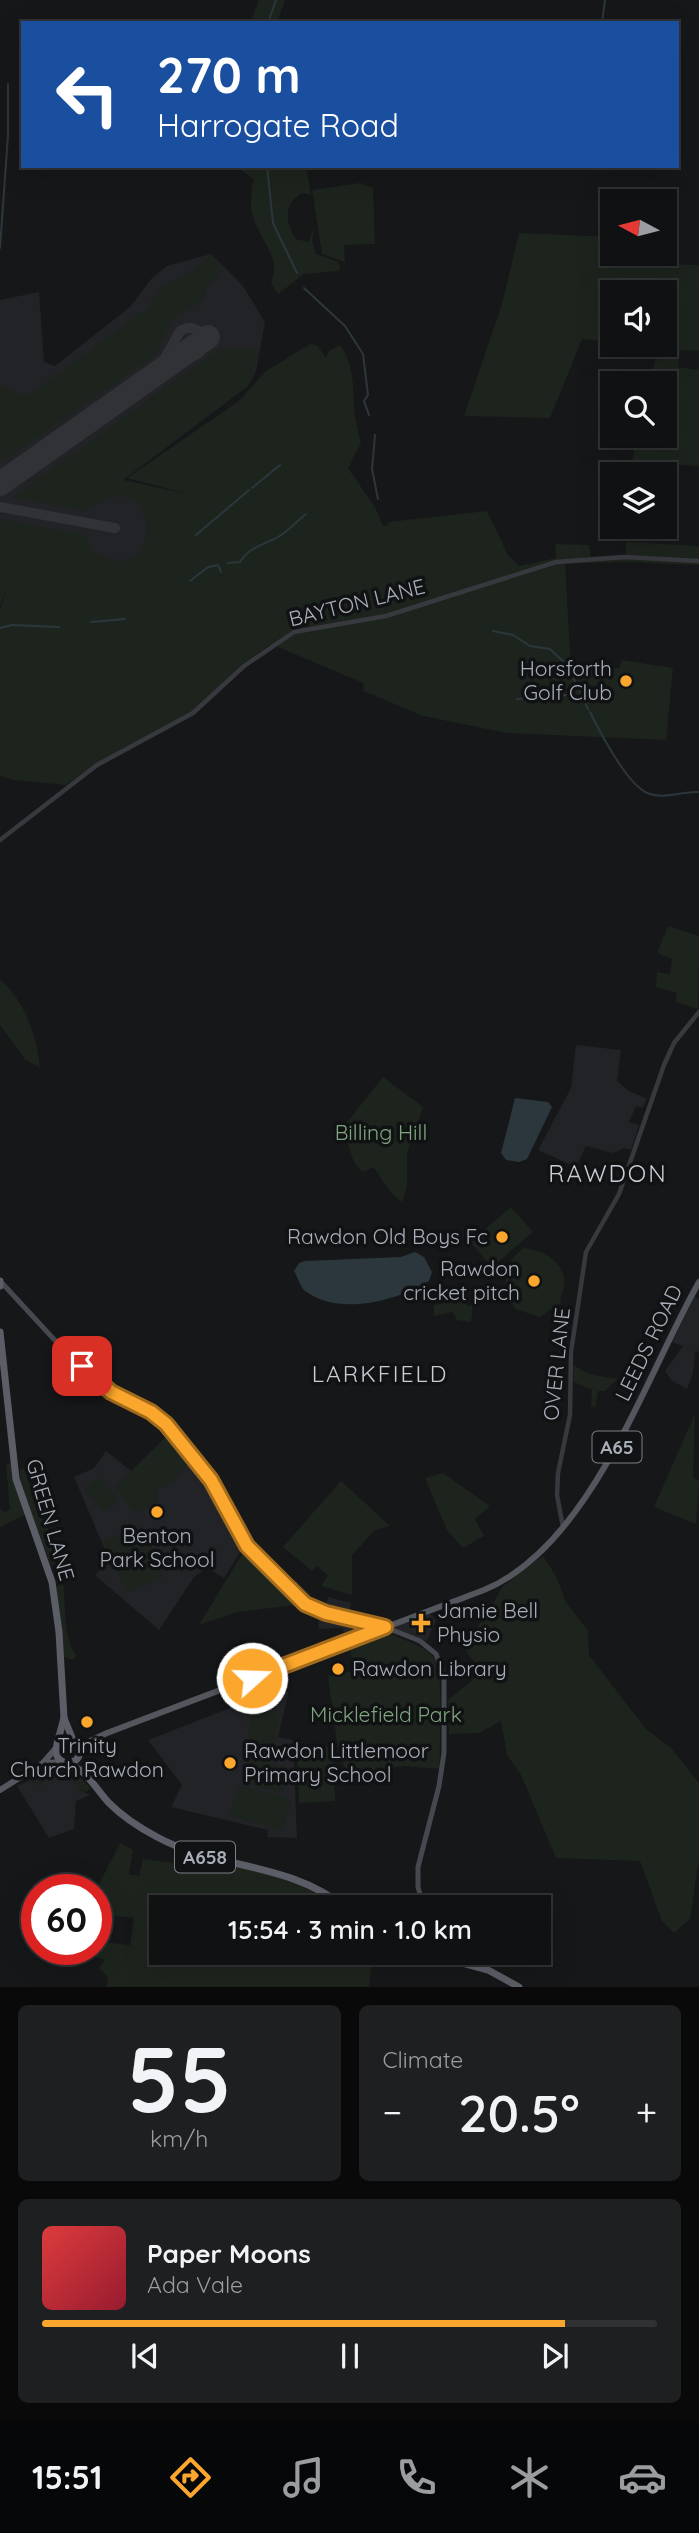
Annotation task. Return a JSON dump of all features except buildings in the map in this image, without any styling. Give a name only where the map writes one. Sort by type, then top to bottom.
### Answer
[{"type":"highway","name":"GREEN LANE","points":[[0,1332],[16,1479],[44,1551],[56,1607],[64,1718],[56,1746]]},
{"type":"highway","name":"GREEN LANE","points":[[64,1718],[74,1740]]},
{"type":"highway","points":[[79,1754],[65,1763],[57,1756],[56,1746],[64,1739],[74,1740],[79,1754],[83,1773]]},
{"type":"highway","name":"A658","points":[[65,1763],[83,1773],[128,1820],[159,1838],[198,1855],[275,1871],[326,1895]]},
{"type":"highway","points":[[473,1965],[519,1987]]},
{"type":"main road","name":"LEEDS ROAD","points":[[385,1627],[495,1586],[529,1564],[563,1527],[620,1441],[699,1282]]},
{"type":"main road","points":[[1,1284],[62,1348],[102,1385],[166,1424],[211,1480],[247,1546],[305,1604],[326,1613],[385,1627],[433,1650],[444,1675],[442,1769],[418,1867],[420,1895]]},
{"type":"main road","points":[[399,1633],[400,1622]]},
{"type":"main road","name":"A65","points":[[74,1740],[90,1741],[385,1627]]},
{"type":"main road","name":"A65","points":[[79,1754],[90,1741]]},
{"type":"main road","points":[[0,1790],[43,1763],[56,1746]]},
{"type":"main road","points":[[43,1763],[65,1763]]},
{"type":"street","name":"BAYTON LANE","points":[[0,840],[97,765],[193,713],[244,666],[294,632],[386,616],[556,562],[624,558],[699,561]]},
{"type":"street","name":"OVER LANE","points":[[563,1527],[558,1508],[558,1474],[570,1415],[571,1352],[588,1247],[619,1194],[674,1043],[699,1012]]},
{"type":"shaded area","points":[[211,254],[243,286],[265,322],[256,371],[248,386],[123,480],[189,495],[138,574],[121,574],[18,555],[0,605],[0,300],[39,292],[44,362],[55,366],[130,307],[151,279],[167,266]]},
{"type":"shaded area","points":[[576,1045],[621,1050],[617,1081],[629,1091],[647,1099],[642,1108],[636,1106],[629,1122],[639,1125],[631,1150],[624,1148],[613,1153],[586,1146],[576,1167],[538,1150],[571,1088]]},
{"type":"shaded area","points":[[515,1098],[548,1102],[552,1107],[527,1159],[519,1162],[506,1160],[501,1153]]},
{"type":"shaded area","points":[[415,1252],[424,1257],[432,1272],[429,1281],[401,1295],[367,1303],[333,1303],[318,1298],[304,1290],[294,1271],[299,1263],[305,1261],[401,1257]]},
{"type":"shaded area","points":[[695,1296],[699,1300],[699,1352],[695,1351],[693,1373],[687,1389],[671,1380],[665,1371],[683,1346],[672,1342]]},
{"type":"shaded area","name":"Benton Park School","points":[[170,1433],[202,1471],[243,1547],[224,1578],[207,1568],[194,1577],[159,1630],[95,1575],[109,1559],[74,1477],[94,1468],[106,1451],[131,1471]]},
{"type":"shaded area","points":[[295,1580],[311,1595],[312,1603],[325,1607],[328,1597],[351,1603],[349,1615],[390,1627],[430,1614],[436,1620],[427,1641],[375,1630],[347,1639],[342,1628],[319,1629],[318,1613],[290,1588]]},
{"type":"shaded area","name":"Rawdon Littlemoor Primary School","points":[[263,1691],[268,1700],[289,1691],[278,1737],[293,1740],[297,1838],[267,1837],[268,1830],[171,1807],[182,1785],[148,1740],[238,1705],[239,1694]]},
{"type":"shaded area","points":[[47,1769],[70,1777],[78,1785],[76,1788],[90,1795],[76,1801],[74,1829],[49,1838],[17,1786],[30,1780],[41,1786]]},
{"type":"green space","points":[[259,0],[285,0],[278,21],[251,21]]},
{"type":"green space","points":[[239,168],[306,168],[311,195],[302,193],[296,197],[289,208],[288,220],[296,239],[309,242],[315,224],[312,241],[316,254],[338,262],[341,267],[338,271],[304,274],[278,294],[271,283],[274,274],[272,257],[252,212],[253,179]]},
{"type":"green space","points":[[360,183],[373,188],[375,244],[344,245],[345,262],[322,254],[312,190]]},
{"type":"green space","points":[[519,233],[600,236],[600,266],[699,265],[699,351],[680,350],[678,367],[699,370],[699,466],[677,465],[677,462],[632,462],[634,448],[677,448],[677,371],[652,371],[656,357],[677,357],[677,280],[600,280],[600,341],[582,339],[550,418],[464,416],[502,304]]},
{"type":"green space","points":[[210,255],[223,269],[208,286],[203,299],[170,322],[156,355],[0,463],[0,385],[26,397],[148,308],[163,286],[186,275]]},
{"type":"green space","points":[[310,344],[317,345],[326,358],[329,351],[340,345],[349,362],[355,419],[361,443],[348,468],[375,507],[383,526],[388,525],[388,522],[487,511],[508,555],[519,566],[556,558],[555,544],[589,545],[591,557],[626,556],[626,542],[699,546],[699,565],[624,562],[565,564],[571,667],[620,668],[621,660],[673,668],[666,740],[507,733],[423,716],[364,691],[363,683],[271,644],[241,665],[193,711],[104,759],[66,785],[0,776],[0,609],[6,590],[0,605],[0,519],[85,535],[91,550],[116,560],[134,557],[144,544],[147,527],[142,510],[131,499],[112,497],[87,511],[13,497],[219,349],[260,349],[248,386],[123,480],[188,494],[127,478],[239,401],[265,372]]},
{"type":"green space","points":[[668,926],[699,936],[698,1009],[676,1002],[677,993],[656,987],[657,972],[670,974],[672,959],[657,953]]},
{"type":"green space","points":[[0,979],[17,998],[28,1020],[36,1043],[40,1068],[25,1059],[0,1025]]},
{"type":"green space","name":"Billing Hill","points":[[383,1077],[423,1107],[407,1153],[407,1186],[402,1202],[390,1192],[374,1167],[363,1172],[358,1168],[341,1130]]},
{"type":"green space","name":"Rawdon Old Boys Fc","points":[[511,1207],[533,1232],[492,1267],[470,1242]]},
{"type":"green space","name":"Rawdon cricket pitch","points":[[523,1248],[551,1258],[564,1278],[561,1302],[540,1317],[515,1309],[506,1283],[505,1276],[510,1262]]},
{"type":"green space","points":[[466,1298],[467,1306],[473,1305],[471,1322],[457,1320],[453,1312],[434,1316],[434,1305]]},
{"type":"green space","points":[[573,1365],[589,1374],[617,1379],[605,1391],[598,1391],[595,1408],[591,1405],[592,1390],[574,1382]]},
{"type":"green space","points":[[695,1414],[693,1477],[699,1481],[696,1524],[654,1507]]},
{"type":"green space","points":[[170,1434],[191,1460],[173,1482],[157,1490],[158,1503],[135,1513],[114,1488]]},
{"type":"green space","points":[[10,1463],[27,1514],[0,1527],[0,1509],[5,1512],[10,1509],[6,1465]]},
{"type":"green space","points":[[24,1468],[60,1565],[68,1635],[76,1656],[73,1660],[64,1657],[55,1587],[62,1584],[59,1565],[51,1565],[26,1504],[20,1479],[20,1470]]},
{"type":"green space","points":[[443,1473],[490,1506],[475,1519],[484,1536],[463,1548],[447,1530],[425,1478]]},
{"type":"green space","points":[[98,1477],[119,1500],[105,1512],[84,1489]]},
{"type":"green space","points":[[341,1481],[390,1526],[375,1530],[352,1555],[352,1595],[321,1586],[328,1575],[317,1566],[312,1571],[283,1547]]},
{"type":"green space","points":[[141,1525],[163,1577],[127,1593],[104,1541]]},
{"type":"green space","points":[[247,1546],[305,1604],[237,1612],[199,1625]]},
{"type":"green space","points":[[543,1556],[556,1576],[566,1602],[588,1631],[589,1655],[645,1728],[671,1748],[699,1783],[699,1858],[690,1919],[674,1933],[662,1921],[640,1861],[556,1858],[521,1775],[507,1755],[501,1721],[479,1733],[449,1734],[448,1700],[482,1672],[462,1646],[487,1615],[502,1587]]},
{"type":"green space","name":"Micklefield Park","points":[[386,1632],[419,1646],[431,1654],[438,1666],[440,1769],[403,1766],[347,1776],[337,1743],[328,1676],[353,1671],[350,1646]]},
{"type":"green space","points":[[252,1711],[278,1714],[273,1754],[247,1751]]},
{"type":"green space","points":[[333,1747],[335,1801],[299,1803],[297,1748]]},
{"type":"green space","points":[[249,1758],[289,1768],[282,1793],[243,1783]]},
{"type":"green space","points":[[59,1764],[79,1773],[78,1776],[91,1788],[86,1792],[76,1788],[78,1785],[70,1777],[47,1769],[41,1786],[30,1780],[30,1775],[46,1765]]},
{"type":"green space","points":[[239,1785],[291,1800],[282,1831],[230,1816]]},
{"type":"green space","points":[[120,1843],[133,1850],[129,1874],[139,1876],[143,1859],[176,1863],[176,1850],[263,1871],[297,1884],[318,1895],[149,1895],[149,1965],[372,1965],[369,1987],[107,1987],[108,1977],[99,1968],[101,1965],[112,1965],[112,1943],[130,1945],[134,1918],[116,1916],[112,1921],[112,1874],[104,1874]]},
{"type":"waterway","points":[[269,21],[276,0]]},
{"type":"waterway","points":[[602,21],[605,0]]},
{"type":"waterway","points":[[0,248],[8,135],[8,84]]},
{"type":"waterway","points":[[267,168],[273,223],[297,273]]},
{"type":"waterway","points":[[304,288],[345,326],[363,354],[368,395],[364,401],[369,415]]},
{"type":"waterway","points":[[375,435],[372,469],[378,499]]},
{"type":"waterway","points":[[252,488],[280,465]]},
{"type":"waterway","points":[[196,535],[249,490]]},
{"type":"waterway","points":[[228,563],[240,562],[248,552],[282,535],[306,514]]},
{"type":"waterway","points":[[190,581],[208,567],[218,565],[221,572]]},
{"type":"waterway","points":[[91,622],[125,619]]},
{"type":"waterway","points":[[0,628],[12,625],[59,627]]},
{"type":"waterway","points":[[493,631],[513,635],[530,646],[550,649],[568,666],[588,709]]},
{"type":"waterway","points":[[517,699],[567,695]]},
{"type":"waterway","points":[[590,712],[615,758],[642,790],[662,796],[699,792]]},
{"type":"taxiway","points":[[156,374],[180,331],[187,328],[197,330],[204,339],[202,350],[196,355],[176,360]]},
{"type":"taxiway","points":[[0,507],[115,528]]},
{"type":"runway","points":[[0,484],[208,337]]},
{"type":"place","name":"Horsforth Golf Club","points":[[626,681]]},
{"type":"place","name":"Rawdon Old Boys Fc","points":[[502,1237]]},
{"type":"place","name":"Rawdon cricket pitch","points":[[534,1281]]},
{"type":"place","name":"Benton Park School","points":[[157,1512]]},
{"type":"place","name":"Jamie Bell Physio","points":[[421,1623]]},
{"type":"place","name":"Rawdon Library","points":[[338,1669]]},
{"type":"place","name":"Trinity Church Rawdon","points":[[87,1722]]},
{"type":"place","name":"Rawdon Littlemoor Primary School","points":[[230,1763]]},
{"type":"district","name":"RAWDON","points":[[608,1174]]},
{"type":"district","name":"LARKFIELD","points":[[380,1374]]},
{"type":"route","points":[[82,1366],[111,1392],[151,1412],[166,1424],[191,1451],[211,1480],[247,1546],[305,1604],[326,1613],[385,1627],[252,1678]]}]
